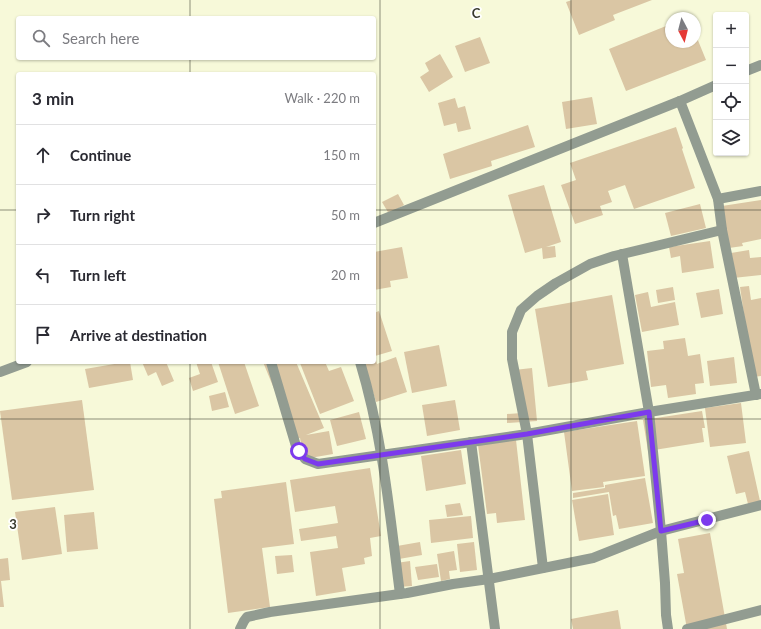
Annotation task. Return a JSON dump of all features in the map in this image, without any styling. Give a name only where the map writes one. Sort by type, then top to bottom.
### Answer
[{"type":"street","points":[[749,70],[761,64]]},
{"type":"street","points":[[376,222],[680,101],[713,86]]},
{"type":"street","points":[[272,364],[296,446],[305,459],[318,464],[527,434],[758,394],[722,230],[718,199],[680,101]]},
{"type":"street","points":[[718,199],[761,191]]},
{"type":"street","points":[[543,568],[527,434],[512,359],[512,332],[521,310],[537,296],[590,264],[622,254],[722,230]]},
{"type":"street","points":[[622,254],[649,412],[661,531],[668,629]]},
{"type":"street","points":[[0,372],[22,364]]},
{"type":"street","points":[[361,364],[374,412],[382,454],[400,594]]},
{"type":"street","points":[[471,442],[495,629]]},
{"type":"street","points":[[240,629],[248,617],[270,612],[400,594],[489,579],[593,558],[661,531],[761,505]]},
{"type":"street","points":[[687,629],[761,610]]},
{"type":"building","points":[[572,0],[652,0],[613,15],[615,20],[579,35],[566,2]]},
{"type":"building","points":[[665,26],[665,48],[701,48],[706,60],[626,91],[609,49]]},
{"type":"building","points":[[480,37],[490,63],[465,72],[455,46]]},
{"type":"building","points":[[440,54],[453,77],[429,92],[420,77],[429,71],[425,63]]},
{"type":"building","points":[[592,97],[597,124],[566,129],[562,102]]},
{"type":"building","points":[[455,98],[458,108],[465,106],[471,129],[458,132],[456,123],[444,126],[438,103]]},
{"type":"building","points":[[528,125],[535,147],[491,161],[492,166],[450,179],[443,154]]},
{"type":"building","points":[[676,127],[695,188],[634,209],[625,185],[608,191],[612,202],[600,206],[603,215],[575,224],[561,185],[576,180],[570,163]]},
{"type":"building","points":[[544,185],[561,242],[546,247],[555,246],[556,257],[543,259],[542,248],[525,253],[508,195]]},
{"type":"building","points":[[398,194],[404,205],[389,214],[382,202]]},
{"type":"building","points":[[761,200],[761,239],[742,243],[743,246],[729,248],[722,206]]},
{"type":"building","points":[[700,204],[706,228],[671,236],[665,213]]},
{"type":"building","points":[[710,241],[714,268],[682,273],[680,256],[671,258],[669,247]]},
{"type":"building","points":[[402,247],[408,278],[390,281],[391,287],[376,290],[376,252]]},
{"type":"building","points":[[749,250],[750,258],[761,257],[761,275],[733,278],[731,253]]},
{"type":"building","points":[[749,286],[751,300],[761,298],[761,376],[753,377],[740,287]]},
{"type":"building","points":[[673,287],[675,300],[658,303],[656,290]]},
{"type":"building","points":[[719,289],[723,314],[701,318],[696,293]]},
{"type":"building","points":[[648,292],[651,307],[675,302],[679,325],[642,332],[635,295]]},
{"type":"building","points":[[612,295],[624,364],[586,371],[588,380],[548,387],[535,309]]},
{"type":"building","points":[[379,311],[392,351],[376,356],[376,312]]},
{"type":"building","points":[[685,338],[688,356],[700,354],[704,383],[695,384],[696,394],[668,398],[666,385],[651,387],[647,351],[664,349],[663,341]]},
{"type":"building","points":[[439,345],[447,386],[412,393],[404,352]]},
{"type":"building","points":[[396,357],[407,392],[376,402],[372,389],[360,364],[376,364],[376,360],[377,364]]},
{"type":"building","points":[[734,357],[737,383],[710,386],[707,361]]},
{"type":"building","points":[[114,364],[130,364],[133,380],[89,388],[85,369]]},
{"type":"building","points":[[143,364],[167,364],[174,381],[162,386],[156,372],[148,376]]},
{"type":"building","points":[[197,364],[212,364],[218,382],[193,391],[189,378],[200,374]]},
{"type":"building","points":[[219,364],[245,364],[259,406],[235,414]]},
{"type":"building","points":[[264,364],[297,364],[324,428],[306,435],[329,431],[333,454],[304,459],[300,438],[295,440]]},
{"type":"building","points":[[300,364],[326,364],[329,371],[341,367],[354,401],[320,414]]},
{"type":"building","points":[[532,368],[537,421],[507,423],[507,414],[522,413],[514,370]]},
{"type":"building","points":[[225,392],[229,407],[212,411],[209,396]]},
{"type":"building","points":[[82,400],[94,490],[12,500],[0,411]]},
{"type":"building","points":[[455,400],[460,430],[427,436],[422,405]]},
{"type":"building","points":[[741,403],[746,443],[710,447],[705,408]]},
{"type":"building","points":[[702,411],[705,428],[702,428],[704,442],[648,451],[643,420]]},
{"type":"building","points":[[359,412],[366,439],[337,446],[330,420]]},
{"type":"building","points":[[637,421],[645,476],[603,482],[604,487],[572,491],[564,432]]},
{"type":"building","points":[[516,440],[525,520],[497,523],[496,513],[487,514],[478,445]]},
{"type":"building","points":[[461,450],[466,484],[426,491],[421,456]]},
{"type":"building","points":[[749,451],[760,501],[748,504],[745,492],[736,494],[727,456]]},
{"type":"building","points":[[370,468],[381,536],[370,538],[372,556],[364,558],[365,564],[342,568],[346,591],[316,596],[310,552],[338,548],[336,536],[301,541],[299,529],[338,523],[335,506],[295,512],[290,480]]},
{"type":"building","points":[[645,478],[653,523],[619,529],[616,515],[613,516],[609,492],[573,498],[573,493],[605,488],[605,485]]},
{"type":"building","points":[[286,482],[294,544],[262,548],[270,607],[228,613],[214,499],[222,498],[221,491]]},
{"type":"building","points":[[608,494],[614,535],[579,541],[572,500]]},
{"type":"building","points":[[460,503],[463,515],[447,517],[445,505]]},
{"type":"building","points":[[55,507],[62,554],[22,560],[15,512]]},
{"type":"building","points":[[94,512],[98,549],[67,552],[64,515]]},
{"type":"building","points":[[471,516],[473,538],[431,543],[429,520]]},
{"type":"building","points":[[710,533],[727,629],[687,629],[677,574],[684,573],[678,539]]},
{"type":"building","points":[[420,542],[422,555],[399,559],[397,546]]},
{"type":"building","points":[[474,542],[477,570],[460,572],[457,544]]},
{"type":"building","points":[[454,551],[457,570],[449,571],[450,579],[441,581],[437,554]]},
{"type":"building","points":[[292,555],[294,572],[277,574],[275,556]]},
{"type":"building","points":[[8,558],[10,580],[1,581],[4,607],[0,607],[0,559]]},
{"type":"building","points":[[410,561],[412,586],[398,587],[396,563]]},
{"type":"building","points":[[437,564],[439,577],[418,580],[415,567]]},
{"type":"building","points":[[618,610],[621,629],[573,629],[571,619]]},
{"type":"route","points":[[299,451],[309,462],[318,464],[527,434],[649,412],[661,531],[707,520]]}]
